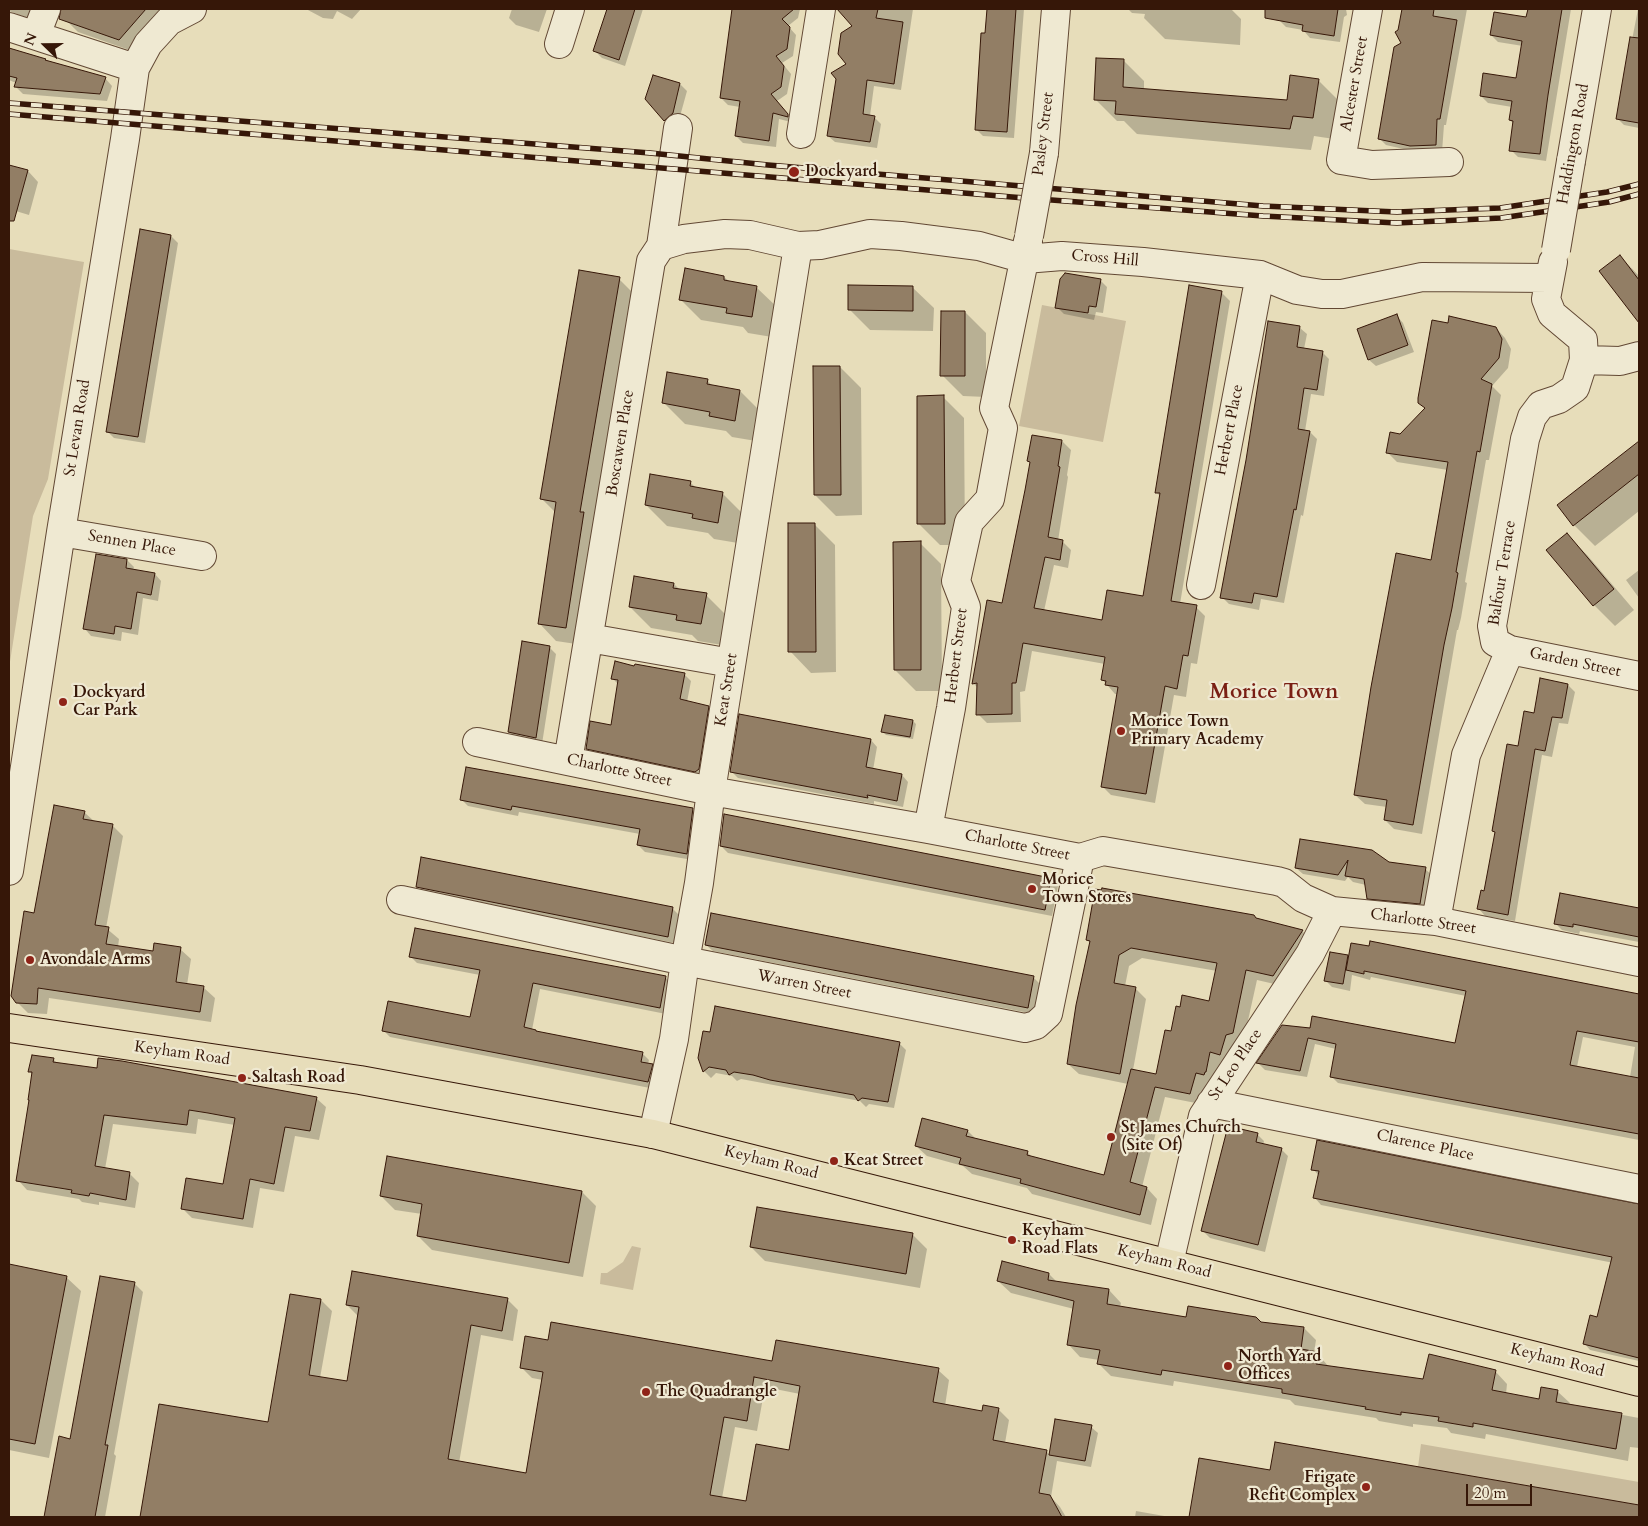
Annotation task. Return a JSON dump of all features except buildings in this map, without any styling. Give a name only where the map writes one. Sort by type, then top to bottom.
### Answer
[{"type":"main road","name":"Keyham Road","points":[[9,1028],[354,1079],[654,1134],[1639,1382]]},
{"type":"street","points":[[36,35],[46,9]]},
{"type":"street","name":"St Levan Road","points":[[9,871],[61,532],[126,139],[135,68],[148,44],[169,21],[192,9]]},
{"type":"street","points":[[559,44],[570,9]]},
{"type":"street","points":[[801,134],[821,9]]},
{"type":"street","name":"Pasley Street","points":[[1027,247],[1044,153],[1056,9]]},
{"type":"street","name":"Alcester Street","points":[[1368,9],[1341,160],[1372,165],[1449,162]]},
{"type":"street","name":"Haddington Road","points":[[1549,278],[1556,250],[1597,9]]},
{"type":"street","points":[[9,27],[135,68]]},
{"type":"street","name":"Boscawen Place","points":[[568,761],[651,261],[661,246],[678,128]]},
{"type":"street","name":"Cross Hill","points":[[661,246],[684,239],[725,234],[750,235],[798,246],[820,245],[870,234],[979,246],[1027,247],[1062,256],[1143,262],[1260,275],[1298,290],[1322,294],[1342,294],[1422,277],[1549,278]]},
{"type":"street","name":"Keat Street","points":[[654,1134],[674,1039],[731,663],[798,246]]},
{"type":"street","name":"Herbert Street","points":[[928,829],[951,708],[966,608],[956,581],[969,522],[990,499],[1003,428],[994,408],[1027,247]]},
{"type":"street","name":"Herbert Place","points":[[1201,585],[1260,275]]},
{"type":"street","name":"Balfour Terrace","points":[[1436,921],[1466,756],[1510,650],[1495,642],[1492,626],[1524,439],[1532,417],[1541,405],[1558,399],[1575,388],[1584,360],[1583,340],[1552,314],[1546,298],[1549,278]]},
{"type":"street","points":[[1584,360],[1620,361],[1639,356]]},
{"type":"street","name":"Sennen Place","points":[[61,532],[202,556]]},
{"type":"street","points":[[589,638],[731,663]]},
{"type":"street","name":"Garden Street","points":[[1510,650],[1639,676]]},
{"type":"street","name":"Charlotte Street","points":[[476,742],[711,791],[1080,858],[1103,851],[1277,880],[1284,883],[1303,898],[1332,911],[1436,921],[1639,962]]},
{"type":"street","name":"Warren Street","points":[[401,900],[685,961],[1025,1028],[1036,1025],[1048,1014],[1080,858]]},
{"type":"street","name":"St Leo Place","points":[[1169,1263],[1203,1116],[1310,954],[1332,911]]},
{"type":"street","name":"Clarence Place","points":[[1211,1103],[1639,1189]]},
{"type":"shaded area","points":[[9,249],[84,262],[48,479],[33,516],[9,668]]},
{"type":"shaded area","points":[[1042,305],[1126,321],[1103,442],[1019,426]]},
{"type":"shaded area","points":[[632,1246],[641,1248],[633,1290],[600,1284],[601,1273],[607,1273],[623,1262]]},
{"type":"shaded area","points":[[1421,1444],[1639,1482],[1639,1505],[1418,1467]]},
{"type":"railway","points":[[9,103],[650,153],[768,165],[1263,206],[1397,212],[1500,208],[1607,192],[1639,184]]},
{"type":"railway","points":[[9,114],[1012,197],[1263,216],[1397,223],[1501,218],[1609,202],[1639,194]]},
{"type":"place","name":"Dockyard","points":[[794,172]]},
{"type":"place","name":"Dockyard Car Park","points":[[63,702]]},
{"type":"place","name":"Morice Town Primary Academy","points":[[1121,731]]},
{"type":"place","name":"Morice Town Stores","points":[[1032,889]]},
{"type":"place","name":"Avondale Arms","points":[[30,960]]},
{"type":"place","name":"Saltash Road","points":[[242,1078]]},
{"type":"place","name":"St James Church (Site Of)","points":[[1111,1137]]},
{"type":"place","name":"Keat Street","points":[[834,1161]]},
{"type":"place","name":"Keyham Road Flats","points":[[1012,1240]]},
{"type":"place","name":"North Yard Offices","points":[[1228,1366]]},
{"type":"place","name":"The Quadrangle","points":[[646,1392]]},
{"type":"place","name":"Frigate Refit Complex","points":[[1366,1487]]},
{"type":"district","name":"Morice Town","points":[[1274,693]]}]
